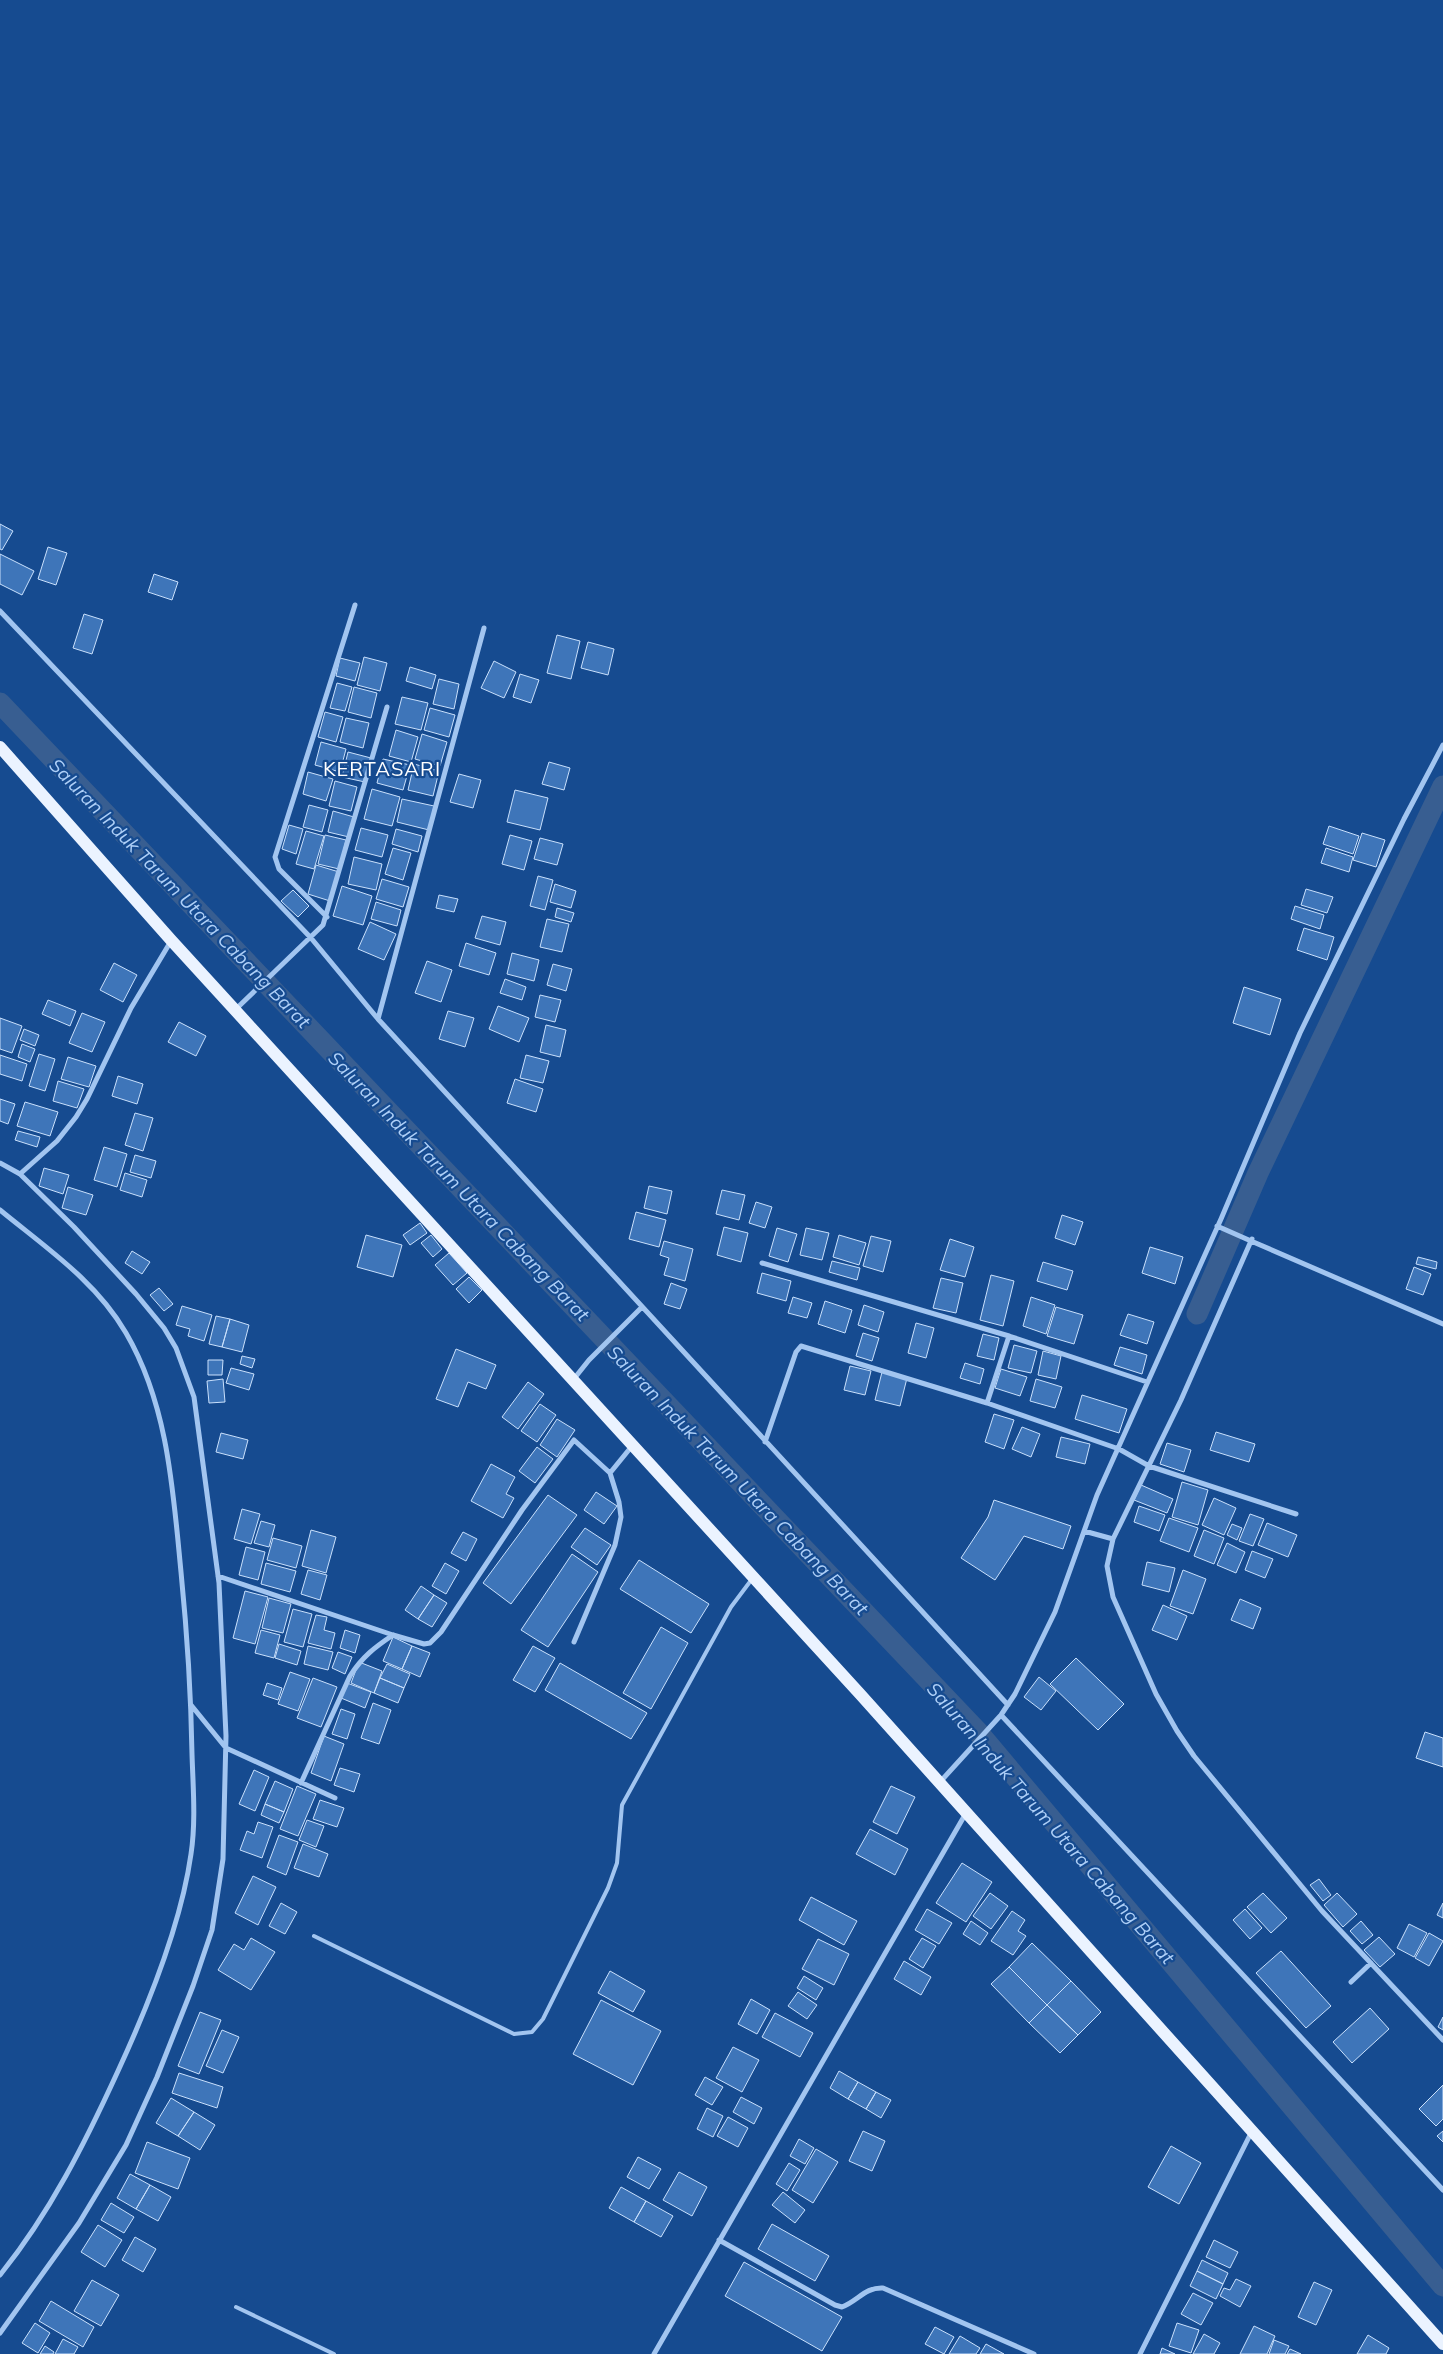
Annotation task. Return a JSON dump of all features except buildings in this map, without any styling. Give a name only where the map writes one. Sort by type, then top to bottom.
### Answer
[{"type":"main road","points":[[0,747],[171,940],[236,1009],[572,1381],[749,1582],[966,1812],[1443,2344]]},
{"type":"street","points":[[327,917],[279,870],[275,857],[354,605]]},
{"type":"street","points":[[0,611],[311,938],[378,1019],[641,1308],[1008,1705]]},
{"type":"street","points":[[378,1019],[484,628]]},
{"type":"street","points":[[236,1009],[319,931],[327,917],[388,707]]},
{"type":"street","points":[[939,1783],[1008,1705],[1055,1612],[1147,1382],[1220,1228],[1300,1033],[1404,819],[1443,745]]},
{"type":"street","points":[[20,1174],[57,1141],[76,1117],[87,1099],[131,1008],[171,940]]},
{"type":"street","points":[[0,1164],[20,1174],[113,1268],[164,1328],[176,1348],[194,1396],[218,1576],[226,1748],[224,1859],[212,1930],[193,1986],[157,2077],[126,2145],[79,2223],[0,2333]]},
{"type":"street","points":[[0,1210],[87,1281],[105,1301],[126,1332],[147,1374],[159,1415],[173,1487],[187,1634],[194,1824],[186,1884],[162,1962],[138,2027],[77,2158],[39,2222],[0,2275]]},
{"type":"street","points":[[1220,1228],[1443,1324]]},
{"type":"street","points":[[1250,1240],[1113,1539],[1107,1566],[1113,1597],[1156,1694],[1176,1731],[1196,1760],[1316,1904],[1369,1964],[1443,2040]]},
{"type":"street","points":[[762,1263],[1009,1336],[1147,1382]]},
{"type":"street","points":[[572,1381],[589,1360],[641,1308]]},
{"type":"street","points":[[987,1403],[1009,1336]]},
{"type":"street","points":[[765,1442],[796,1352],[801,1346],[987,1403],[1119,1449],[1146,1465],[1296,1514]]},
{"type":"street","points":[[218,1576],[393,1635],[424,1644],[432,1641],[522,1510],[574,1440],[611,1472],[620,1509],[620,1525],[605,1572],[574,1642]]},
{"type":"street","points":[[611,1472],[630,1448]]},
{"type":"street","points":[[1086,1531],[1113,1539]]},
{"type":"street","points":[[301,1783],[350,1676],[360,1660],[369,1651],[393,1635]]},
{"type":"street","points":[[191,1704],[226,1748],[335,1798]]},
{"type":"street","points":[[1001,1715],[1443,2190]]},
{"type":"street","points":[[654,2354],[966,1812]]},
{"type":"street","points":[[1351,1982],[1369,1964]]},
{"type":"street","points":[[1140,2354],[1252,2130]]},
{"type":"street","points":[[719,2240],[835,2305],[842,2307],[864,2292],[883,2288],[1034,2354]]},
{"type":"lane","points":[[314,1936],[514,2034],[532,2032],[543,2019],[608,1888],[617,1863],[622,1805],[731,1607],[749,1582]]},
{"type":"lane","points":[[236,2307],[334,2354]]},
{"type":"waterway","name":"Saluran Induk Tarum Utara Cabang Barat","points":[[0,703],[978,1732],[1443,2286]]},
{"type":"waterway","points":[[1197,1314],[1258,1173],[1443,786]]},
{"type":"district","name":"KERTASARI","points":[[382,769]]}]
